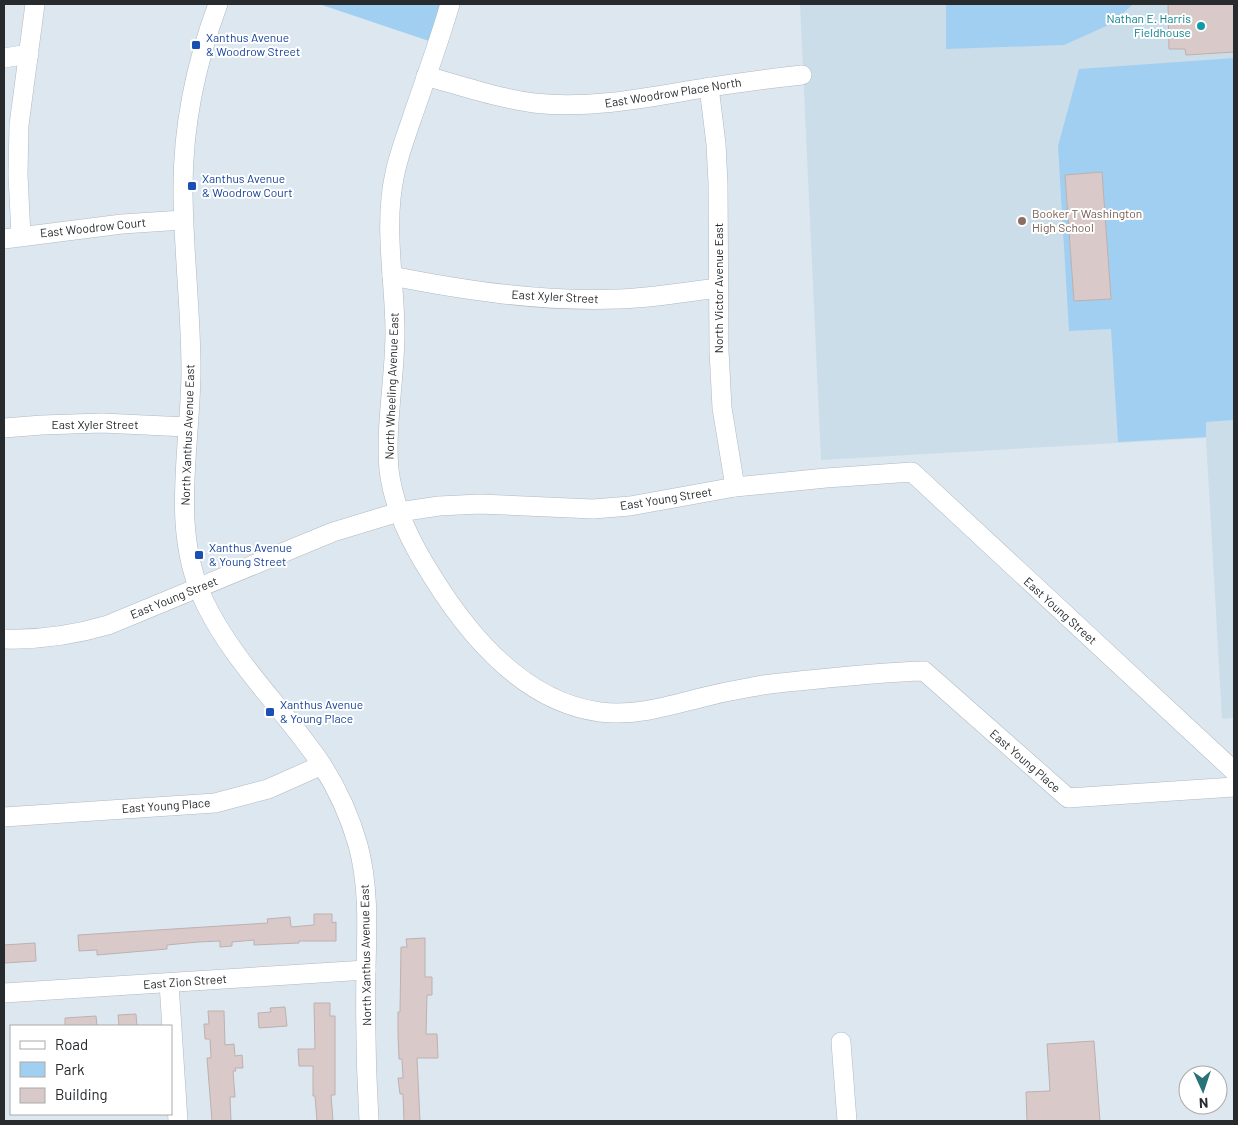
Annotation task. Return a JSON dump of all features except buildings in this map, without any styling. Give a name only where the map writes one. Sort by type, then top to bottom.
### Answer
[{"type":"street","points":[[13,237],[19,125],[35,4]]},
{"type":"street","name":"North Xanthus Avenue East","points":[[218,4],[198,63],[190,104],[184,165],[183,220],[190,312],[191,364],[183,488],[186,532],[191,562],[199,588],[214,618],[231,646],[322,765],[348,813],[359,848],[366,882],[368,926],[366,970],[369,1121]]},
{"type":"street","name":"North Wheeling Avenue East","points":[[450,4],[395,173],[391,205],[390,238],[395,332],[389,470],[404,526],[422,560],[455,611],[476,638],[504,665],[524,681],[551,697],[575,706],[600,712],[655,710],[756,686],[836,677]]},
{"type":"street","points":[[4,58],[29,54]]},
{"type":"street","name":"East Woodrow Place North","points":[[426,76],[498,96],[534,103],[569,105],[611,104],[709,87],[802,75]]},
{"type":"street","name":"North Victor Avenue East","points":[[709,87],[716,144],[718,183],[719,351],[722,408],[735,487]]},
{"type":"street","name":"East Woodrow Court","points":[[13,237],[122,224],[183,220]]},
{"type":"street","name":"East Xyler Street","points":[[392,276],[485,292],[559,299],[620,299],[718,288]]},
{"type":"street","name":"East Xyler Street","points":[[4,428],[102,423],[187,427]]},
{"type":"street","name":"East Young Street","points":[[4,639],[50,638],[85,632],[108,625],[333,532],[399,512],[439,506],[480,504],[593,509],[630,506],[735,487],[912,472],[1234,771]]},
{"type":"street","name":"East Young Place","points":[[836,677],[924,671],[1068,798],[1234,787]]},
{"type":"street","name":"East Young Place","points":[[4,817],[214,803],[268,789],[322,765]]},
{"type":"street","name":"East Zion Street","points":[[4,993],[366,970]]},
{"type":"street","points":[[169,983],[172,1025]]},
{"type":"street","points":[[172,1029],[178,1121]]},
{"type":"street","points":[[841,1042],[847,1121]]},
{"type":"shaded area","name":"Booker T Washington High School","points":[[800,4],[1234,4],[1234,718],[1222,719],[1206,438],[821,460]]},
{"type":"green space","points":[[322,4],[442,4],[429,41]]},
{"type":"green space","points":[[946,4],[1133,4],[1113,23],[1064,45],[946,49]]},
{"type":"green space","points":[[1234,58],[1234,420],[1206,422],[1206,437],[1118,442],[1111,329],[1069,331],[1058,146],[1079,69]]},
{"type":"place","name":"Nathan E. Harris Fieldhouse","points":[[1201,26]]},
{"type":"place","name":"Xanthus Avenue & Woodrow Street","points":[[196,45]]},
{"type":"place","name":"Xanthus Avenue & Woodrow Court","points":[[192,186]]},
{"type":"place","name":"Booker T Washington High School","points":[[1022,221]]},
{"type":"place","name":"Xanthus Avenue & Young Street","points":[[199,555]]},
{"type":"place","name":"Xanthus Avenue & Young Place","points":[[270,712]]}]
